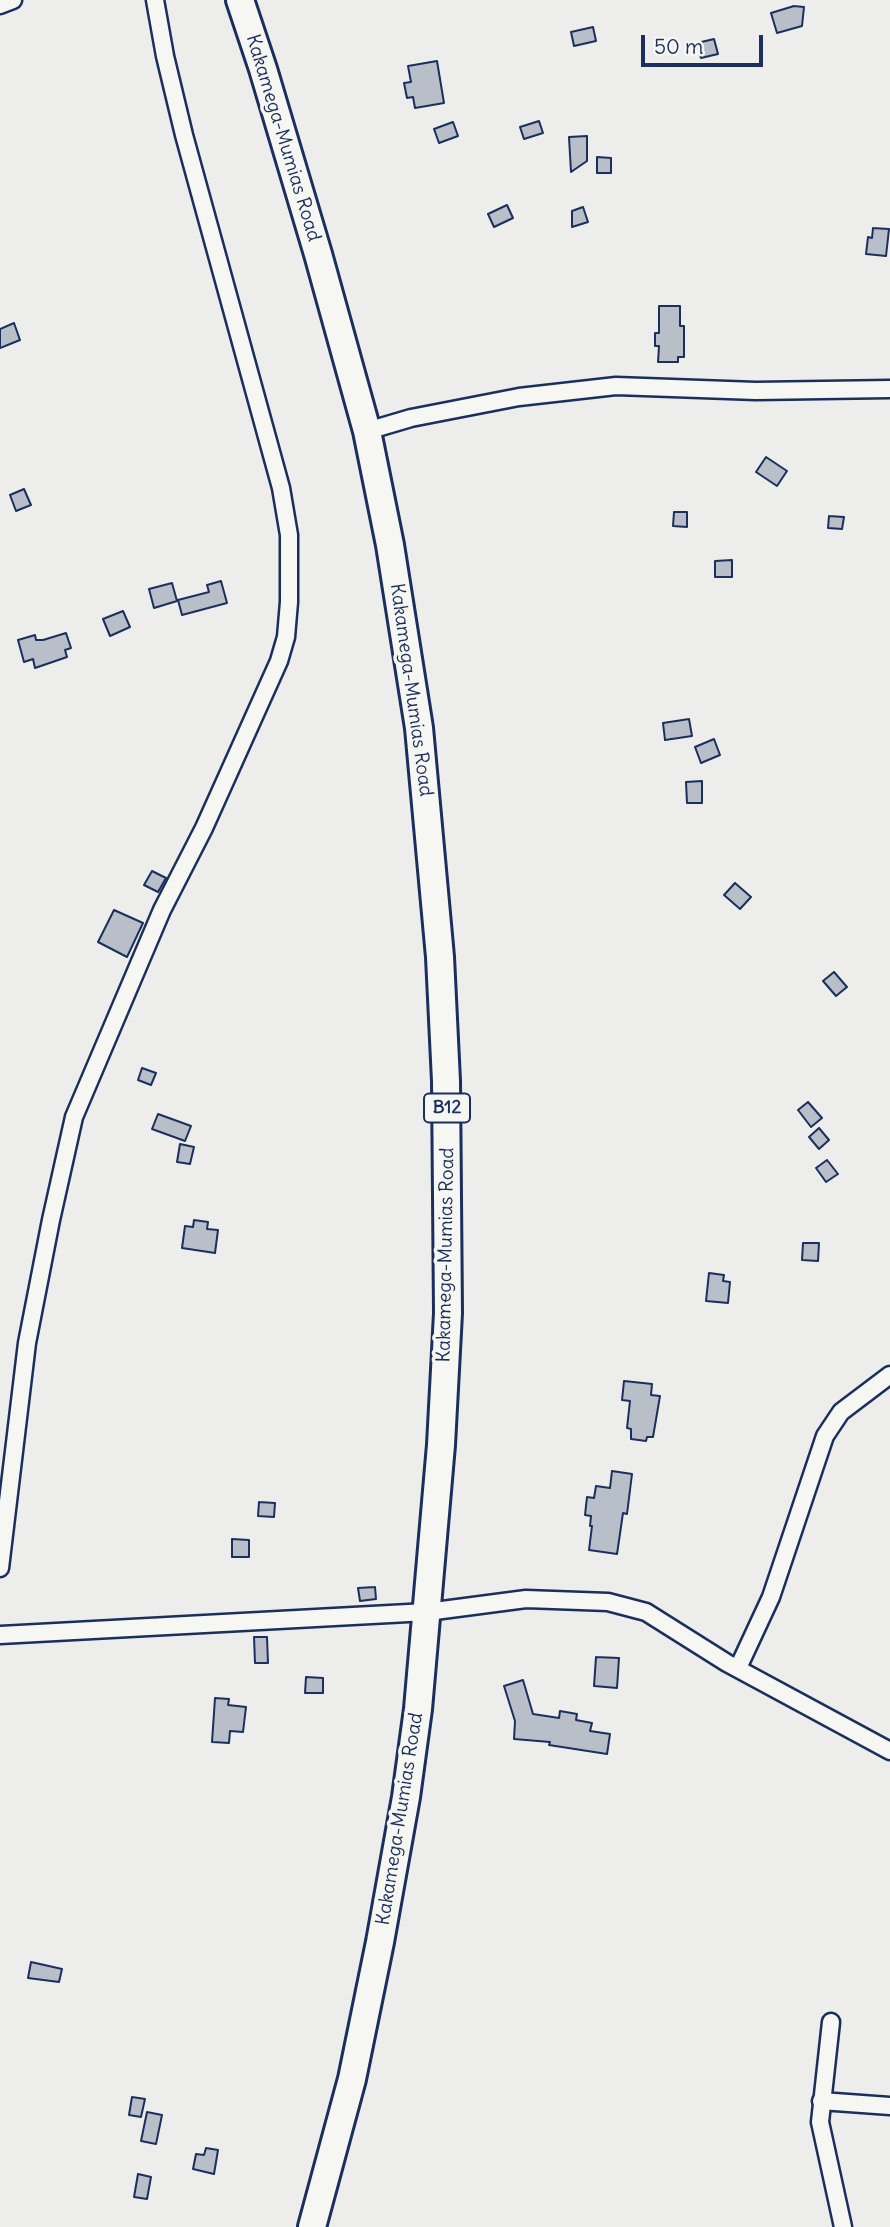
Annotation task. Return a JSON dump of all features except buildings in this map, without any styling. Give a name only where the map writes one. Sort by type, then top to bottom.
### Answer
[{"type":"highway","name":"Kakamega-Mumias Road","points":[[240,0],[318,254],[367,431],[390,545],[419,728],[440,957],[446,1081],[448,1313],[441,1445],[427,1612],[406,1797],[352,2079],[312,2227]]},
{"type":"street","points":[[0,5],[13,0]]},
{"type":"street","points":[[0,1568],[27,1343],[74,1117],[162,910],[204,828],[279,661],[286,637],[289,535],[281,488],[184,135],[155,0]]},
{"type":"street","points":[[367,431],[411,418],[519,397],[616,386],[756,391],[890,389]]},
{"type":"street","points":[[738,1668],[771,1597],[825,1436],[841,1412],[890,1375]]},
{"type":"street","points":[[0,1635],[427,1612],[526,1599],[608,1602],[646,1612],[738,1668],[890,1751]]},
{"type":"street","points":[[831,2022],[821,2101],[822,2137],[843,2227]]},
{"type":"street","points":[[821,2101],[890,2106]]}]
